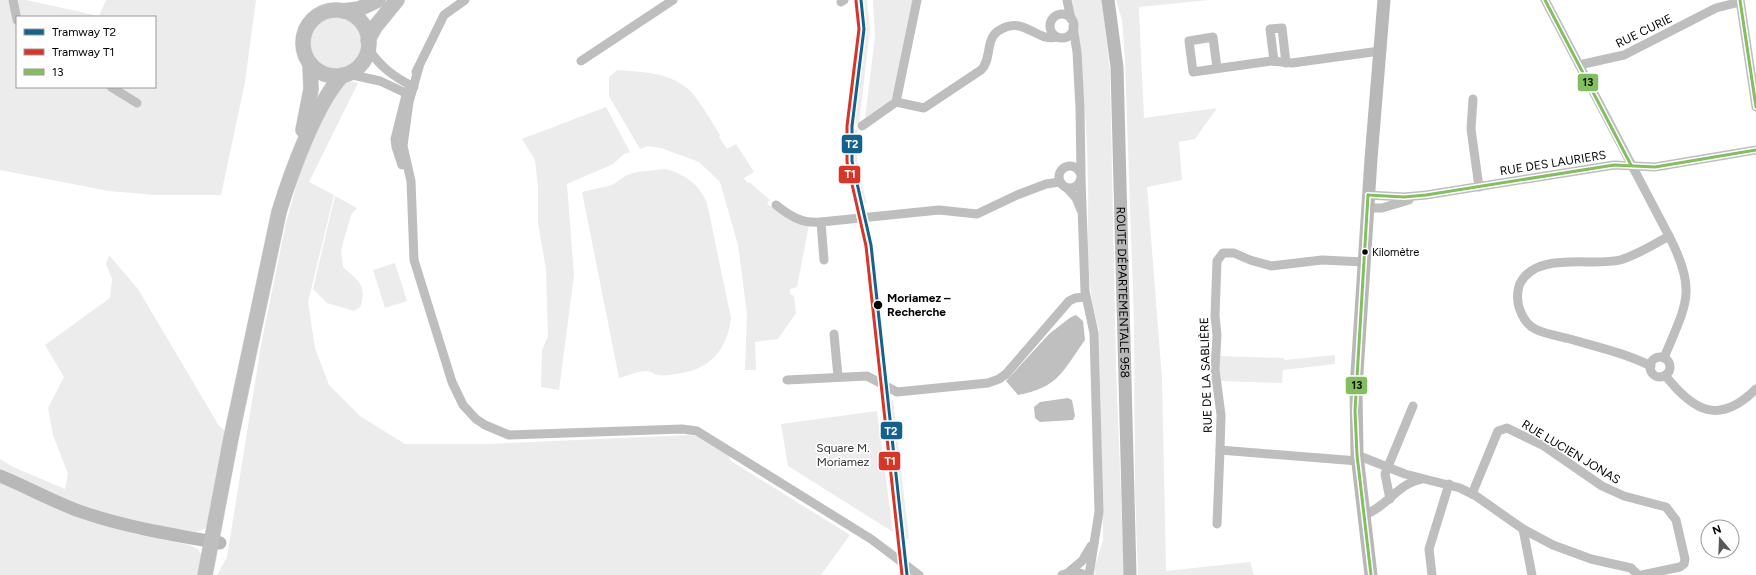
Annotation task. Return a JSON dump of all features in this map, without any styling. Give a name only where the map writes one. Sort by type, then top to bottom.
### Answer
[{"type":"main road","points":[[214,575],[216,542],[231,438],[270,251],[309,104],[312,83],[310,64],[305,55],[303,45],[304,35],[308,26],[315,18],[324,13],[334,10],[344,11],[359,8],[378,0]]},
{"type":"main road","points":[[289,182],[314,121],[333,86],[345,75],[360,65],[366,57],[368,44],[375,27],[397,0]]},
{"type":"main road","points":[[344,11],[353,15],[361,22],[366,30],[368,44]]},
{"type":"main road","points":[[310,64],[323,74],[333,76],[345,75]]},
{"type":"main road","points":[[205,575],[216,542]]},
{"type":"street","points":[[13,0],[16,16]]},
{"type":"street","points":[[465,0],[444,15],[419,67],[400,116],[395,144],[410,189],[415,264],[454,388],[467,410],[480,422],[498,432],[514,436],[682,429],[697,431],[871,539],[919,575]]},
{"type":"street","points":[[581,61],[673,0]]},
{"type":"street","points":[[862,126],[896,102],[918,0]]},
{"type":"street","points":[[1063,0],[1052,20],[1050,28],[1070,47],[1077,61]]},
{"type":"street","points":[[1067,0],[1072,23],[1077,61],[1086,297],[1094,333],[1099,512],[1089,575]]},
{"type":"street","points":[[1371,575],[1358,458],[1356,388],[1367,208],[1384,0]]},
{"type":"street","points":[[1545,0],[1669,236],[1683,267],[1686,295],[1683,312],[1664,358]]},
{"type":"street","name":"RUE CURIE","points":[[1579,65],[1624,55],[1716,8],[1740,1],[1756,107]]},
{"type":"street","name":"ROUTE DÉPARTEMENTALE 958","points":[[1109,5],[1117,67],[1130,575]]},
{"type":"street","points":[[1055,16],[1064,15],[1072,23]]},
{"type":"street","points":[[896,102],[924,108],[981,70],[985,65],[993,36],[1001,30],[1015,26],[1023,26],[1045,38],[1058,37],[1070,35],[1072,23]]},
{"type":"street","points":[[1274,61],[1270,29],[1282,28],[1286,62]]},
{"type":"street","points":[[368,44],[376,59],[390,74],[410,90]]},
{"type":"street","points":[[1217,68],[1380,51]]},
{"type":"street","points":[[345,75],[380,81],[410,90]]},
{"type":"street","points":[[113,88],[136,103]]},
{"type":"street","points":[[1473,99],[1471,129],[1479,187]]},
{"type":"street","points":[[1080,144],[1074,157],[1067,166],[1060,171],[1058,177],[1078,202],[1083,216]]},
{"type":"street","name":"RUE DES LAURIERS","points":[[1368,195],[1404,197],[1426,195],[1614,165],[1655,167],[1756,150]]},
{"type":"street","points":[[1067,166],[1074,166],[1081,176]]},
{"type":"street","points":[[776,205],[798,220],[811,223],[939,210],[977,214],[1017,195],[1046,184],[1076,186],[1081,176]]},
{"type":"street","name":"RUE DES LAURIERS","points":[[1367,208],[1382,208],[1426,195]]},
{"type":"street","points":[[821,222],[824,260]]},
{"type":"street","points":[[1651,366],[1620,353],[1534,328],[1524,320],[1520,311],[1517,302],[1518,292],[1526,276],[1540,266],[1567,261],[1608,262],[1619,260],[1635,255],[1669,236]]},
{"type":"street","name":"RUE DE LA SABLIÈRE","points":[[1217,524],[1221,415],[1215,369],[1217,334],[1215,316],[1217,261],[1219,257],[1223,254],[1232,252],[1271,266],[1322,260],[1364,262]]},
{"type":"street","points":[[787,380],[870,376],[890,390],[897,392],[988,383],[999,379],[1006,374],[1069,302],[1075,298],[1086,297]]},
{"type":"street","points":[[834,334],[838,377]]},
{"type":"street","points":[[1655,358],[1664,358],[1670,366],[1668,372],[1661,376],[1655,375],[1651,370],[1651,366],[1655,358]]},
{"type":"street","points":[[1665,375],[1677,390],[1691,402],[1700,408],[1709,411],[1719,410],[1735,405],[1756,389]]},
{"type":"street","points":[[1390,499],[1385,479],[1388,467],[1413,406]]},
{"type":"street","name":"RUE LUCIEN JONAS","points":[[1472,494],[1498,431],[1507,428],[1533,440],[1602,486],[1624,496],[1662,505],[1672,513],[1677,524],[1685,560],[1684,564],[1677,568],[1642,575]]},
{"type":"street","points":[[1220,450],[1358,458],[1405,474],[1449,484],[1472,494],[1523,529],[1561,549],[1592,560],[1631,568],[1638,575]]},
{"type":"street","points":[[3,477],[65,506],[96,516],[216,542]]},
{"type":"street","points":[[1364,515],[1376,511],[1409,483],[1423,479]]},
{"type":"street","points":[[1432,575],[1429,549],[1449,484]]},
{"type":"street","points":[[1523,529],[1532,575]]},
{"type":"street","points":[[1066,573],[1082,561],[1095,540]]},
{"type":"street","points":[[1066,573],[1077,571],[1085,575]]},
{"type":"green space","points":[[0,0],[26,0],[99,16],[106,0],[256,0],[245,82],[221,195],[154,195],[109,191],[0,170]]},
{"type":"green space","points":[[859,0],[867,0],[870,29],[859,124],[851,123],[858,78],[861,44],[862,28]]},
{"type":"green space","points":[[873,0],[913,0],[893,98],[865,118],[875,37]]},
{"type":"green space","points":[[1072,0],[1102,0],[1110,72],[1116,367],[1124,575],[1095,575],[1095,566],[1103,540],[1099,329],[1094,311],[1089,274],[1085,113],[1079,45]]},
{"type":"green space","points":[[1116,0],[1209,0],[1139,7],[1144,118],[1217,108],[1195,139],[1179,142],[1182,180],[1147,187],[1162,378],[1166,571],[1250,562],[1254,575],[1138,575],[1135,491],[1134,322],[1125,61],[1122,20]]},
{"type":"green space","points":[[331,17],[341,17],[355,24],[362,38],[362,48],[355,62],[341,69],[331,69],[321,65],[314,58],[310,48],[310,38],[314,28],[321,21]]},
{"type":"green space","points":[[617,70],[645,72],[664,76],[680,83],[688,89],[705,110],[727,149],[736,144],[754,172],[744,178],[747,183],[749,182],[770,200],[767,204],[786,216],[809,225],[797,287],[790,289],[790,294],[794,296],[796,313],[778,339],[755,342],[756,370],[745,370],[747,314],[738,245],[720,182],[699,162],[661,148],[647,146],[640,149],[609,96],[609,77]]},
{"type":"green space","points":[[348,81],[358,83],[309,182],[334,195],[308,302],[315,348],[329,385],[360,416],[405,444],[487,444],[689,435],[697,436],[731,455],[729,457],[731,461],[850,535],[821,575],[217,575],[227,557],[261,345],[286,223],[301,170],[315,130],[336,91]]},
{"type":"green space","points":[[606,107],[630,152],[624,154],[613,164],[567,184],[574,275],[559,390],[541,387],[542,350],[548,336],[546,269],[538,223],[538,187],[535,160],[522,139]]},
{"type":"green space","points":[[850,129],[858,130],[857,158],[867,203],[859,204],[854,186],[849,158]]},
{"type":"green space","points":[[665,169],[685,177],[695,185],[704,196],[707,203],[731,318],[729,330],[721,349],[707,363],[698,368],[688,372],[664,375],[643,371],[619,378],[582,192],[612,185],[627,175],[637,172]]},
{"type":"green space","points":[[335,196],[357,208],[351,215],[341,250],[343,267],[357,280],[363,292],[361,306],[354,311],[327,303],[313,289]]},
{"type":"green space","points":[[109,255],[138,289],[219,426],[228,433],[209,527],[196,532],[78,517],[135,534],[189,545],[198,549],[204,560],[201,575],[0,575],[0,459],[13,467],[65,489],[68,474],[53,435],[48,408],[64,377],[45,345],[110,298],[112,279],[106,264]]},
{"type":"green space","points":[[395,263],[407,301],[385,308],[373,270]]},
{"type":"green space","points":[[1335,355],[1335,364],[1283,370],[1282,383],[1221,381],[1218,356],[1283,358],[1285,360]]},
{"type":"green space","points":[[893,400],[909,539],[901,540],[886,401]]},
{"type":"green space","name":"Square M. Moriamez","points":[[877,411],[893,532],[788,466],[781,424]]},
{"type":"shaded area","points":[[1076,315],[1083,321],[1085,340],[1071,361],[1051,383],[1032,392],[1018,395],[1006,381],[1049,334],[1071,317]]},
{"type":"shaded area","points":[[1068,398],[1072,400],[1075,416],[1073,420],[1040,422],[1035,418],[1034,407],[1040,402]]},
{"type":"tram line","name":"T2","points":[[861,0],[864,29],[852,126],[852,161],[871,245],[907,575]]},
{"type":"tram line","name":"T1","points":[[856,1],[859,29],[847,126],[847,162],[866,246],[902,575]]},
{"type":"transit line","name":"13","points":[[1545,0],[1631,165]]},
{"type":"transit line","name":"13","points":[[1740,0],[1756,107]]},
{"type":"transit line","name":"13","points":[[1368,195],[1404,197],[1426,195],[1614,165],[1655,167],[1756,150]]},
{"type":"transit line","name":"13","points":[[1368,195],[1355,411],[1357,455],[1371,575]]},
{"type":"place","name":"Kilomètre","points":[[1365,252]]},
{"type":"place","name":"Moriamez – Recherche","points":[[878,305]]}]
